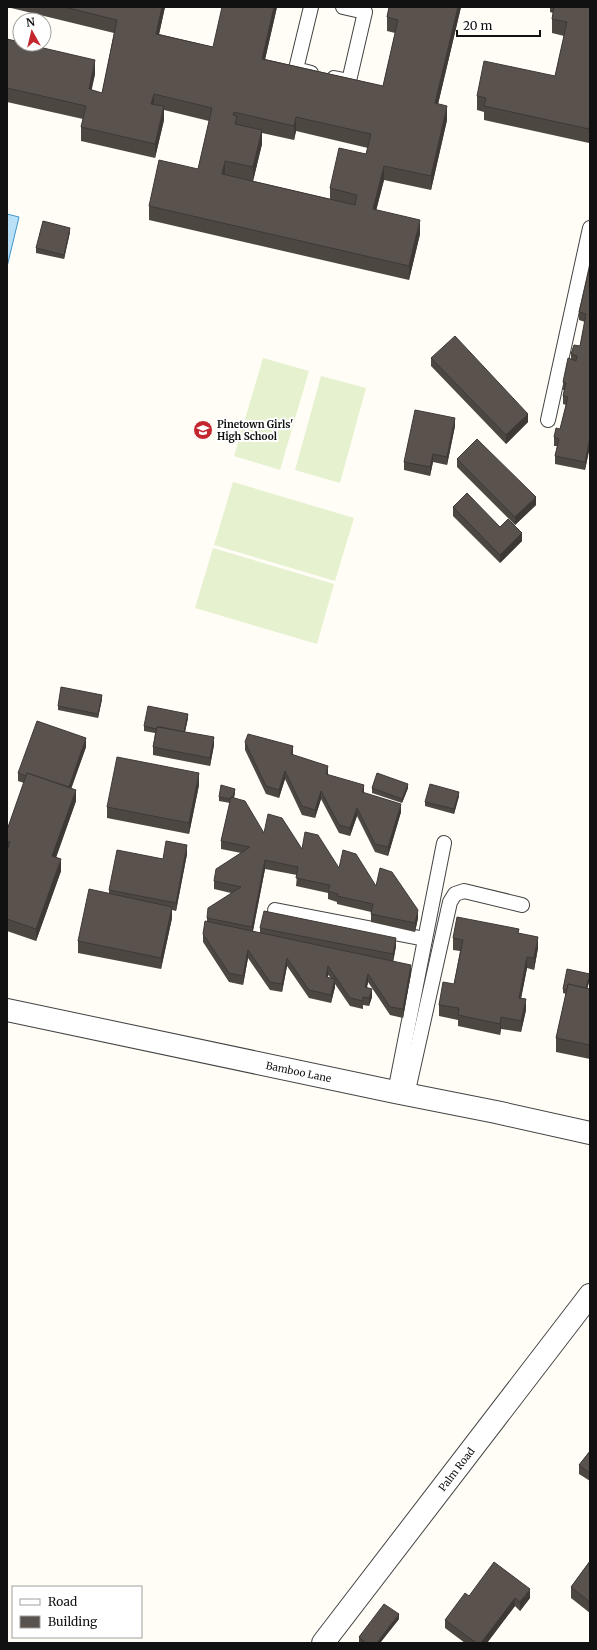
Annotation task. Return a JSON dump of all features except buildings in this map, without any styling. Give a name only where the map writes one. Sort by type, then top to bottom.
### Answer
[{"type":"street","name":"Bamboo Lane","points":[[7,1010],[590,1133]]},
{"type":"street","name":"Palm Road","points":[[323,1643],[590,1295]]},
{"type":"lane","points":[[310,7],[296,69],[349,81],[365,12],[345,7]]},
{"type":"lane","points":[[548,420],[590,228]]},
{"type":"lane","points":[[401,1093],[425,939],[444,843]]},
{"type":"lane","points":[[401,1093],[450,902],[455,894],[464,891],[522,905]]},
{"type":"lane","points":[[275,910],[425,939]]},
{"type":"green space","points":[[263,358],[309,371],[280,470],[234,456]]},
{"type":"green space","points":[[321,376],[366,388],[340,483],[295,470]]},
{"type":"green space","points":[[233,482],[354,518],[335,581],[214,545]]},
{"type":"green space","points":[[213,548],[334,584],[317,644],[195,608]]},
{"type":"water","points":[[7,214],[19,217],[7,267]]},
{"type":"place","name":"Pinetown Girls' High School","points":[[203,430]]}]
